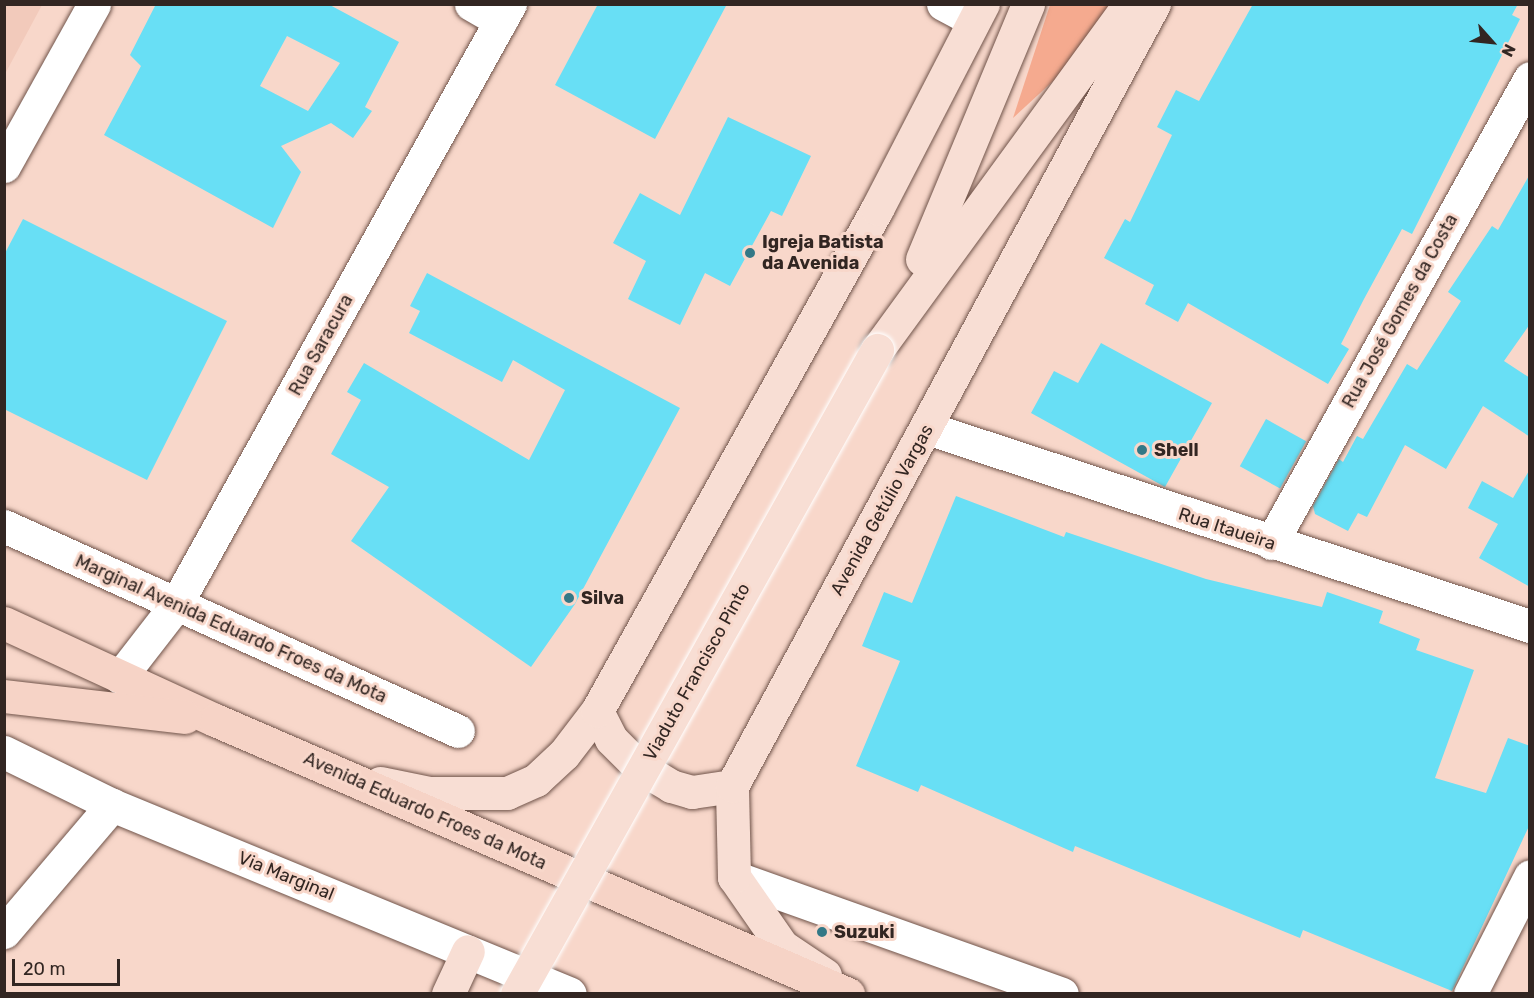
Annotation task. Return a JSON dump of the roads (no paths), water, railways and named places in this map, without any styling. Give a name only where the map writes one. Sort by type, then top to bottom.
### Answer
[{"type":"highway","name":"Avenida Eduardo Froes da Mota","points":[[4,623],[215,720],[353,777],[849,993]]},
{"type":"highway","points":[[4,696],[215,720]]},
{"type":"main road","points":[[877,350],[938,226],[1028,4]]},
{"type":"main road","points":[[877,350],[1060,92],[1129,4]]},
{"type":"main road","name":"Avenida Getúlio Vargas","points":[[734,877],[732,786],[1154,4]]},
{"type":"main road","points":[[353,777],[429,793],[507,793],[536,780],[597,711],[877,209],[978,12]]},
{"type":"main road","name":"Viaduto Francisco Pinto","points":[[517,993],[877,350]]},
{"type":"main road","points":[[597,711],[611,739],[638,766],[671,786],[692,792],[732,786]]},
{"type":"main road","points":[[734,877],[782,946],[849,993]]},
{"type":"main road","points":[[448,993],[468,951]]},
{"type":"street","points":[[4,166],[94,4]]},
{"type":"street","points":[[471,4],[505,13]]},
{"type":"street","points":[[944,4],[978,12]]},
{"type":"street","name":"Rua Saracura","points":[[120,677],[175,606],[505,13]]},
{"type":"street","name":"Rua José Gomes da Costa","points":[[1271,543],[1530,78]]},
{"type":"street","name":"Rua Itaueira","points":[[927,428],[1271,543],[1530,626]]},
{"type":"street","name":"Marginal Avenida Eduardo Froes da Mota","points":[[4,526],[175,606],[458,731]]},
{"type":"street","name":"Via Marginal","points":[[4,752],[112,805],[570,993]]},
{"type":"street","points":[[4,932],[112,805]]},
{"type":"street","points":[[1470,993],[1530,876]]},
{"type":"street","points":[[734,877],[1062,993]]},
{"type":"place","name":"Igreja Batista da Avenida","points":[[750,253]]},
{"type":"place","name":"Shell","points":[[1142,450]]},
{"type":"place","name":"Silva","points":[[569,598]]},
{"type":"place","name":"Suzuki","points":[[822,932]]}]
